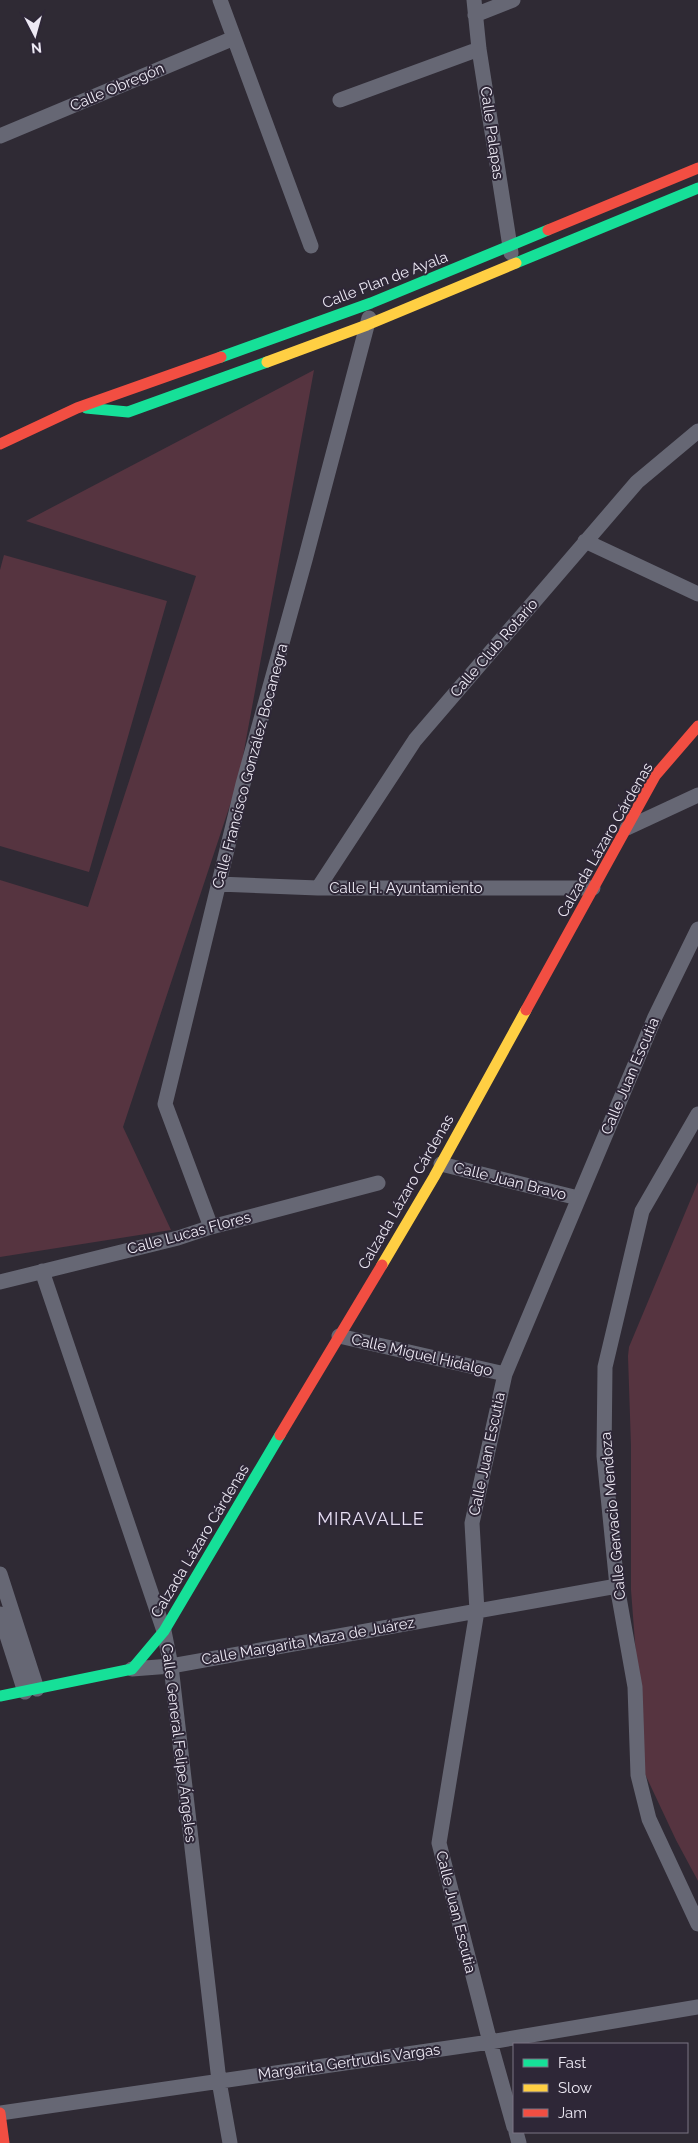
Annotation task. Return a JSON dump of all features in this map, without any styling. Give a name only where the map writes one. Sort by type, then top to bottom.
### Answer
[{"type":"street","points":[[220,0],[311,246]]},
{"type":"street","name":"Calle Palapas","points":[[474,0],[479,49],[508,247],[515,264]]},
{"type":"street","points":[[475,15],[513,0]]},
{"type":"street","name":"Calle Obregón","points":[[0,136],[234,38]]},
{"type":"street","points":[[340,100],[479,49]]},
{"type":"street","name":"Calle Plan de Ayala","points":[[0,444],[77,408],[372,303],[698,168]]},
{"type":"street","name":"Calle Plan de Ayala","points":[[77,408],[128,412],[367,325],[698,188]]},
{"type":"street","name":"Calle Francisco González Bocanegra","points":[[212,1227],[165,1104],[243,784],[372,303]]},
{"type":"street","name":"Calle Club Rotario","points":[[318,888],[415,740],[637,482],[698,430]]},
{"type":"street","points":[[585,542],[698,594]]},
{"type":"street","name":"Calzada Lázaro Cárdenas","points":[[132,1669],[164,1631],[441,1164],[655,776],[698,726]]},
{"type":"street","points":[[627,828],[698,795]]},
{"type":"street","name":"Calle H. Ayuntamiento","points":[[218,884],[318,888],[593,888]]},
{"type":"street","name":"Calle Juan Escutia","points":[[513,2123],[439,1843],[477,1611],[472,1523],[505,1374],[655,1017],[698,929]]},
{"type":"street","name":"Calle Gervacio Mendoza","points":[[698,1114],[642,1211],[606,1367],[604,1456],[617,1586],[634,1686],[638,1775],[648,1819],[698,1924]]},
{"type":"street","name":"Calle Juan Bravo","points":[[441,1164],[578,1198]]},
{"type":"street","name":"Calle Lucas Flores","points":[[0,1282],[178,1238],[378,1182]]},
{"type":"street","name":"Calle General Felipe Ángeles","points":[[42,1271],[164,1631],[171,1666],[218,2081],[230,2143]]},
{"type":"street","name":"Calle Miguel Hidalgo","points":[[339,1336],[505,1374]]},
{"type":"street","points":[[0,1574],[31,1691]]},
{"type":"street","name":"Calle Margarita Maza de Juárez","points":[[0,1696],[132,1669],[171,1666],[617,1586]]},
{"type":"street","points":[[0,1614],[31,1691]]},
{"type":"street","name":"Margarita Gertrudis Vargas","points":[[0,2113],[490,2042],[698,2007]]},
{"type":"street","points":[[0,2113],[4,2143]]},
{"type":"shaded area","points":[[314,370],[239,778],[123,1127],[171,1230],[0,1257],[0,880],[88,907],[196,576],[26,521]]},
{"type":"shaded area","points":[[4,555],[167,601],[89,872],[0,846],[0,570]]},
{"type":"shaded area","points":[[698,1182],[698,1881],[676,1840],[645,1774],[631,1590],[631,1446],[628,1356],[629,1347]]},
{"type":"traffic: fast","points":[[516,263],[698,188]]},
{"type":"traffic: fast","points":[[221,357],[371,303],[548,230]]},
{"type":"traffic: fast","points":[[86,408],[128,412],[267,362]]},
{"type":"traffic: fast","points":[[0,1696],[132,1669],[164,1631],[280,1435]]},
{"type":"traffic: slow","points":[[267,362],[367,325],[516,263]]},
{"type":"traffic: slow","points":[[382,1265],[434,1177],[526,1010]]},
{"type":"traffic: jam","points":[[548,230],[698,168]]},
{"type":"traffic: jam","points":[[0,444],[77,408],[221,357]]},
{"type":"traffic: jam","points":[[526,1010],[655,776],[698,726]]},
{"type":"traffic: jam","points":[[280,1435],[382,1265]]},
{"type":"traffic: jam","points":[[0,2113],[4,2143]]},
{"type":"district","name":"MIRAVALLE","points":[[371,1519]]}]
